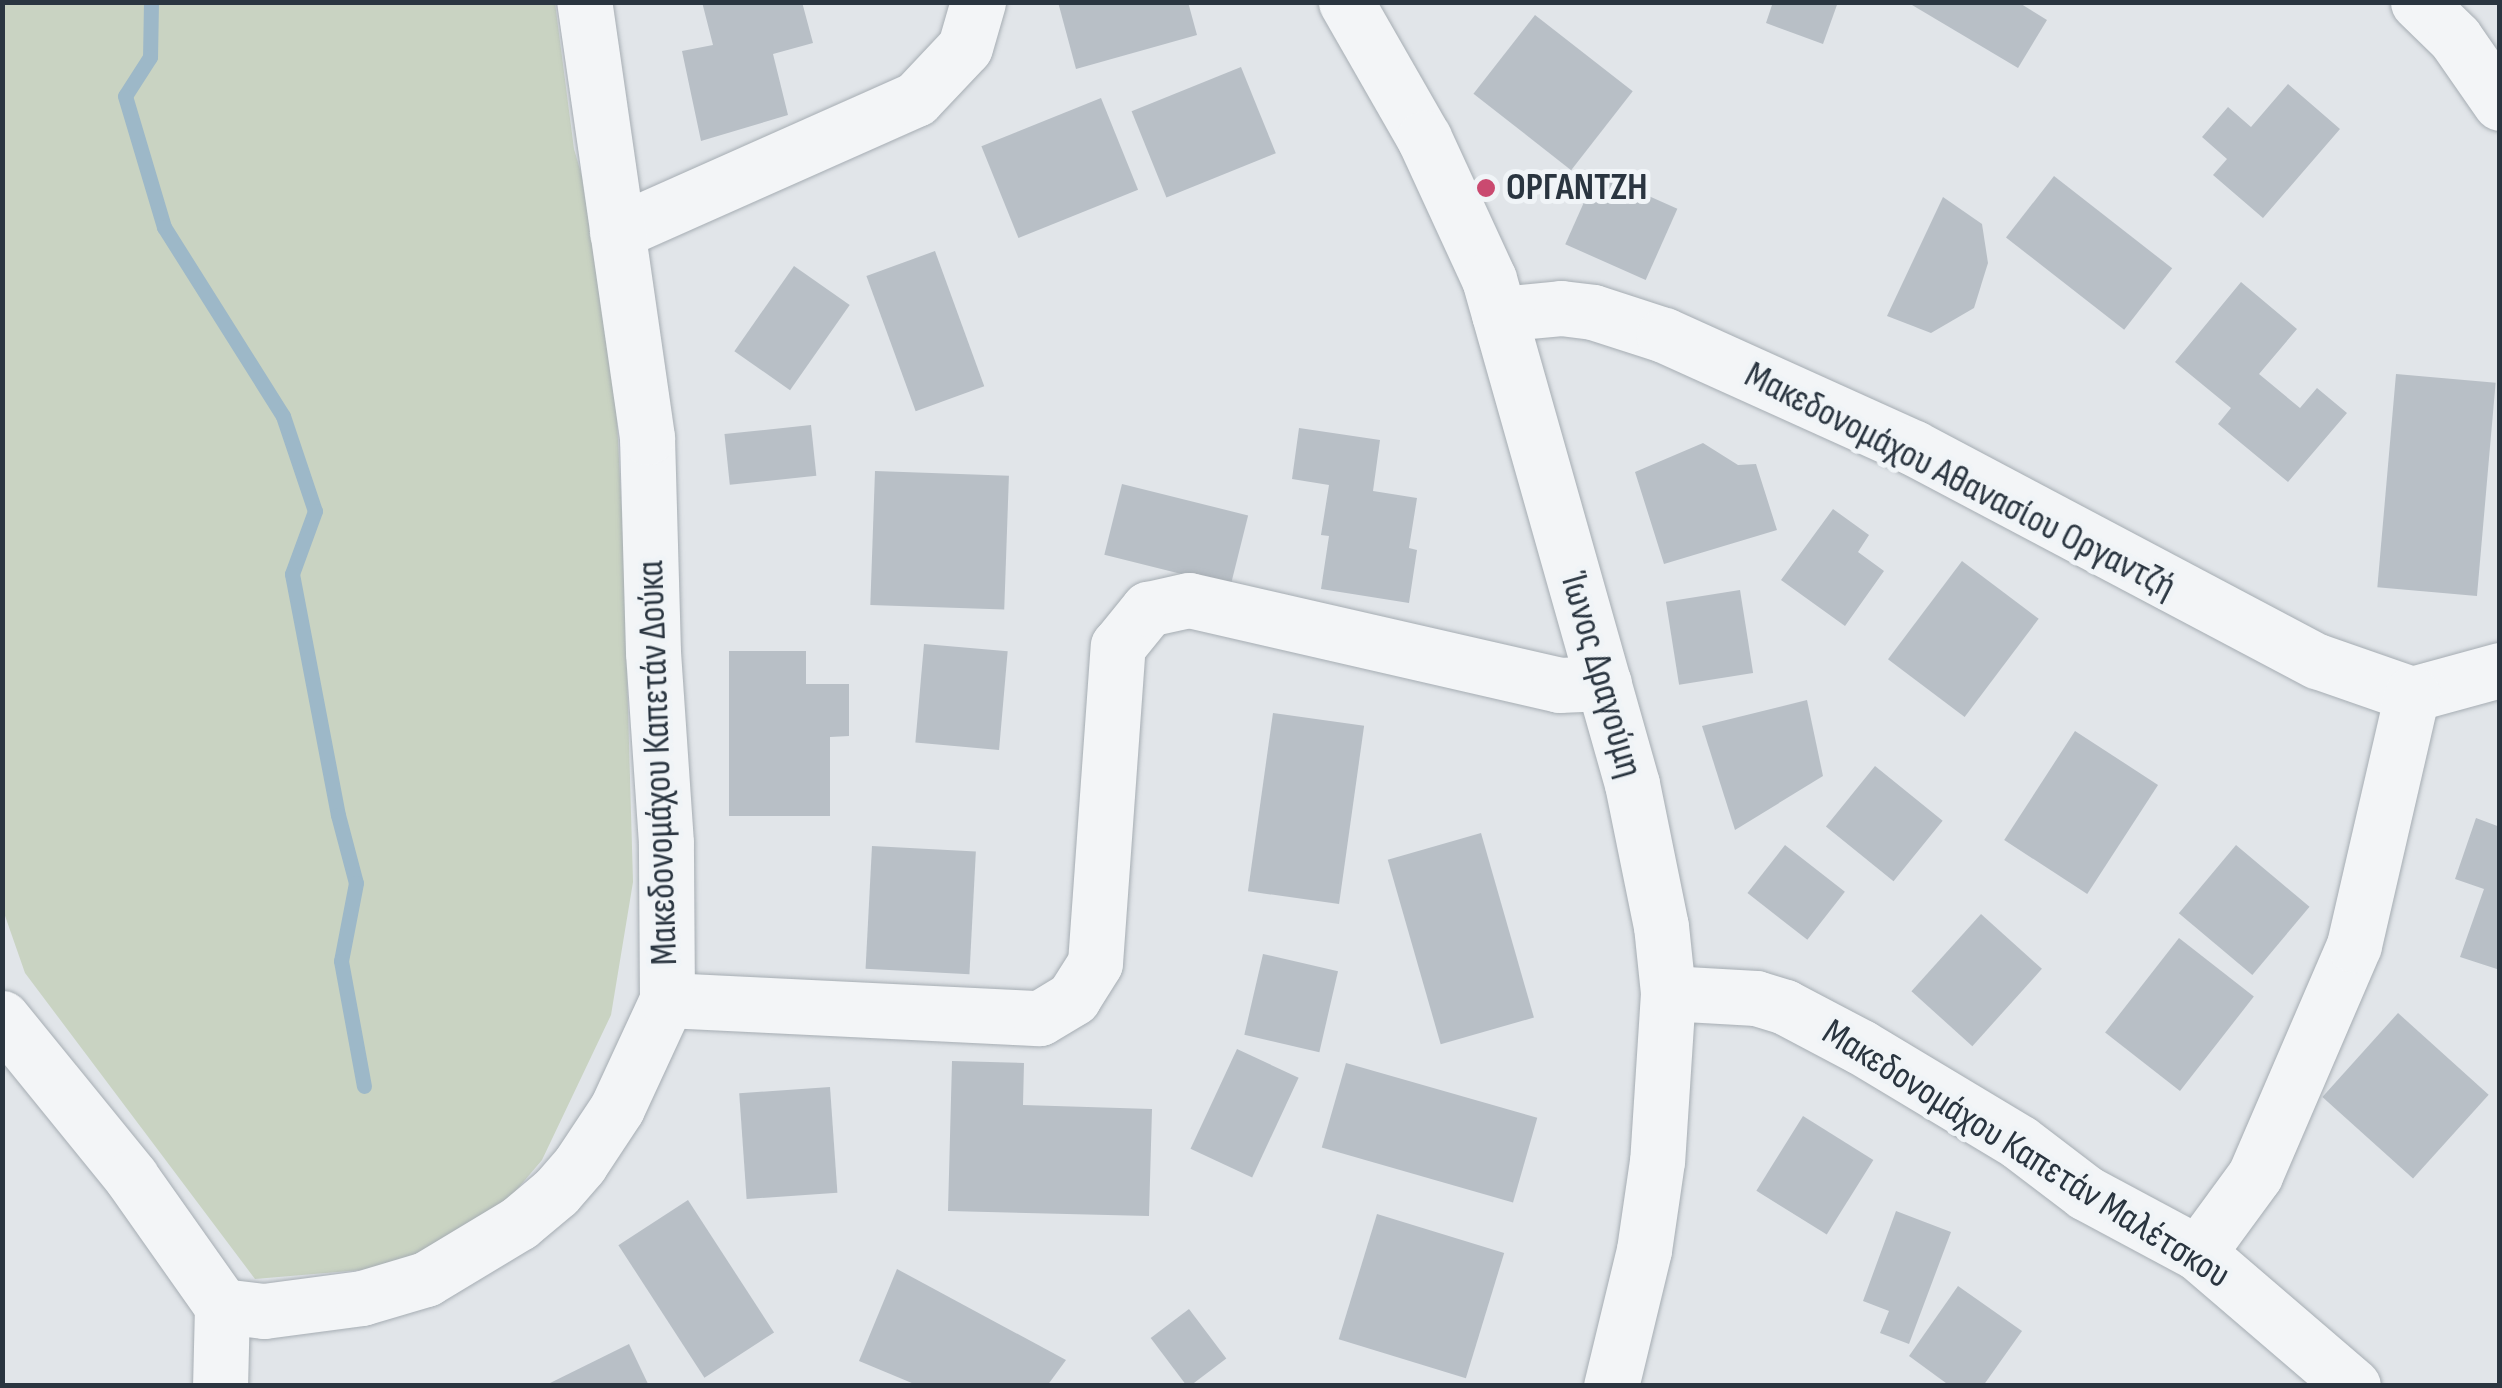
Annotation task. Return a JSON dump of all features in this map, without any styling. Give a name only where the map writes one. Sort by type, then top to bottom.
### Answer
[{"type":"street","name":"Μακεδονομάχου Καπετάν Δούκα","points":[[222,1306],[264,1310],[362,1298],[426,1279],[519,1223],[556,1192],[580,1164],[616,1108],[667,1000],[666,843],[647,437],[584,2]]},
{"type":"street","points":[[617,232],[916,98],[965,47],[978,2]]},
{"type":"street","name":"Ίωνος Δραγούμη","points":[[1346,2],[1424,138],[1489,279],[1604,683],[1648,857],[1668,993],[1657,1161],[1644,1250],[1611,1386]]},
{"type":"street","points":[[2418,2],[2455,38],[2500,103]]},
{"type":"street","name":"Μακεδονομάχου Αθανασίου Οργαντζή","points":[[1499,314],[1561,308],[1593,312],[1664,335],[1914,448],[2317,661],[2412,694]]},
{"type":"street","points":[[667,1000],[1040,1018],[1073,998],[1096,962],[1118,646],[1148,609],[1189,600],[1559,685],[1604,683]]},
{"type":"street","points":[[2198,1253],[2255,1175],[2354,944],[2412,694],[2500,670]]},
{"type":"street","name":"Μακεδονομάχου Καπετάν Μαλέτσκου","points":[[1668,993],[1756,998],[1822,1025],[2019,1142],[2086,1193],[2198,1253],[2353,1386]]},
{"type":"street","points":[[2,1018],[131,1178],[222,1306],[220,1386]]},
{"type":"green space","points":[[2,3],[555,3],[574,149],[609,269],[623,536],[633,882],[611,1015],[542,1160],[486,1226],[408,1266],[255,1279],[25,973],[3,910]]},
{"type":"building","points":[[702,2],[802,2],[813,43],[773,54],[788,115],[701,141],[682,51],[713,45]]},
{"type":"building","points":[[1058,2],[1188,2],[1197,35],[1076,69]]},
{"type":"building","points":[[1773,2],[1838,2],[1823,44],[1766,23]]},
{"type":"building","points":[[1907,2],[2018,2],[2047,20],[2018,68]]},
{"type":"building","points":[[1535,15],[1633,91],[1571,170],[1473,94]]},
{"type":"building","points":[[1241,67],[1276,153],[1166,197],[1132,111]]},
{"type":"building","points":[[2288,84],[2340,129],[2263,218],[2213,175],[2227,159],[2202,137],[2228,107],[2251,127]]},
{"type":"building","points":[[1101,98],[1138,190],[1018,238],[981,146]]},
{"type":"building","points":[[1597,173],[1677,209],[1646,280],[1565,244]]},
{"type":"building","points":[[2054,176],[2172,268],[2124,330],[2006,237]]},
{"type":"building","points":[[1943,197],[1982,224],[1988,263],[1974,308],[1931,333],[1887,316]]},
{"type":"building","points":[[935,251],[984,386],[916,411],[866,276]]},
{"type":"building","points":[[794,266],[850,305],[790,390],[734,351]]},
{"type":"building","points":[[2241,282],[2297,329],[2259,374],[2300,408],[2317,388],[2347,413],[2288,482],[2218,424],[2231,408],[2175,362]]},
{"type":"building","points":[[2396,374],[2496,383],[2477,596],[2377,587]]},
{"type":"building","points":[[811,425],[816,476],[730,485],[724,434]]},
{"type":"building","points":[[1299,428],[1380,440],[1373,491],[1417,498],[1409,548],[1417,550],[1409,603],[1321,589],[1329,536],[1321,535],[1329,485],[1292,479]]},
{"type":"building","points":[[1703,443],[1738,465],[1756,464],[1777,530],[1664,564],[1635,472]]},
{"type":"building","points":[[875,471],[1009,476],[1004,610],[870,605]]},
{"type":"building","points":[[1122,484],[1248,515],[1230,586],[1104,555]]},
{"type":"building","points":[[1833,509],[1869,535],[1858,552],[1884,571],[1845,626],[1781,580]]},
{"type":"building","points":[[1962,561],[2039,619],[1965,717],[1888,659]]},
{"type":"building","points":[[1740,590],[1753,673],[1679,685],[1666,602]]},
{"type":"building","points":[[924,644],[1008,651],[999,750],[915,743]]},
{"type":"building","points":[[729,651],[806,651],[806,684],[849,684],[849,736],[830,737],[830,816],[729,816]]},
{"type":"building","points":[[1807,700],[1823,776],[1735,830],[1702,726]]},
{"type":"building","points":[[1273,713],[1364,726],[1339,904],[1248,891]]},
{"type":"building","points":[[2075,731],[2158,785],[2087,894],[2004,840]]},
{"type":"building","points":[[1875,766],[1943,821],[1894,881],[1826,827]]},
{"type":"building","points":[[2476,818],[2500,827],[2500,970],[2460,957],[2484,889],[2455,879]]},
{"type":"building","points":[[1481,833],[1534,1018],[1441,1044],[1388,860]]},
{"type":"building","points":[[1785,845],[1845,892],[1807,940],[1747,893]]},
{"type":"building","points":[[2236,845],[2310,907],[2252,975],[2179,913]]},
{"type":"building","points":[[872,846],[976,851],[969,974],[866,969]]},
{"type":"building","points":[[1981,914],[2042,969],[1972,1046],[1911,991]]},
{"type":"building","points":[[2179,938],[2254,996],[2180,1091],[2105,1033]]},
{"type":"building","points":[[1263,954],[1338,971],[1319,1052],[1244,1035]]},
{"type":"building","points":[[2398,1013],[2489,1095],[2413,1179],[2322,1097]]},
{"type":"building","points":[[1237,1049],[1299,1078],[1252,1177],[1191,1149]]},
{"type":"building","points":[[952,1061],[1024,1063],[1023,1105],[1152,1109],[1149,1216],[948,1211]]},
{"type":"building","points":[[1346,1063],[1537,1118],[1513,1202],[1322,1148]]},
{"type":"building","points":[[830,1087],[837,1193],[747,1199],[739,1093]]},
{"type":"building","points":[[1803,1116],[1873,1160],[1827,1235],[1756,1191]]},
{"type":"building","points":[[688,1200],[774,1333],[704,1378],[618,1245]]},
{"type":"building","points":[[1896,1211],[1951,1232],[1909,1344],[1880,1333],[1889,1311],[1863,1301]]},
{"type":"building","points":[[1377,1214],[1504,1253],[1466,1378],[1339,1339]]},
{"type":"building","points":[[897,1269],[1066,1360],[1047,1386],[919,1386],[859,1361]]},
{"type":"building","points":[[1958,1286],[2022,1331],[1983,1386],[1950,1386],[1909,1356]]},
{"type":"building","points":[[1189,1309],[1226,1359],[1187,1386],[1151,1338]]},
{"type":"building","points":[[629,1344],[649,1386],[544,1386]]},
{"type":"waterway","points":[[151,2],[150,57],[125,96],[164,227],[283,416],[315,511],[292,574],[338,815],[356,883],[341,961],[364,1086]]},
{"type":"place","name":"ΟΡΓΑΝΤΖΗ","points":[[1486,188]]}]
